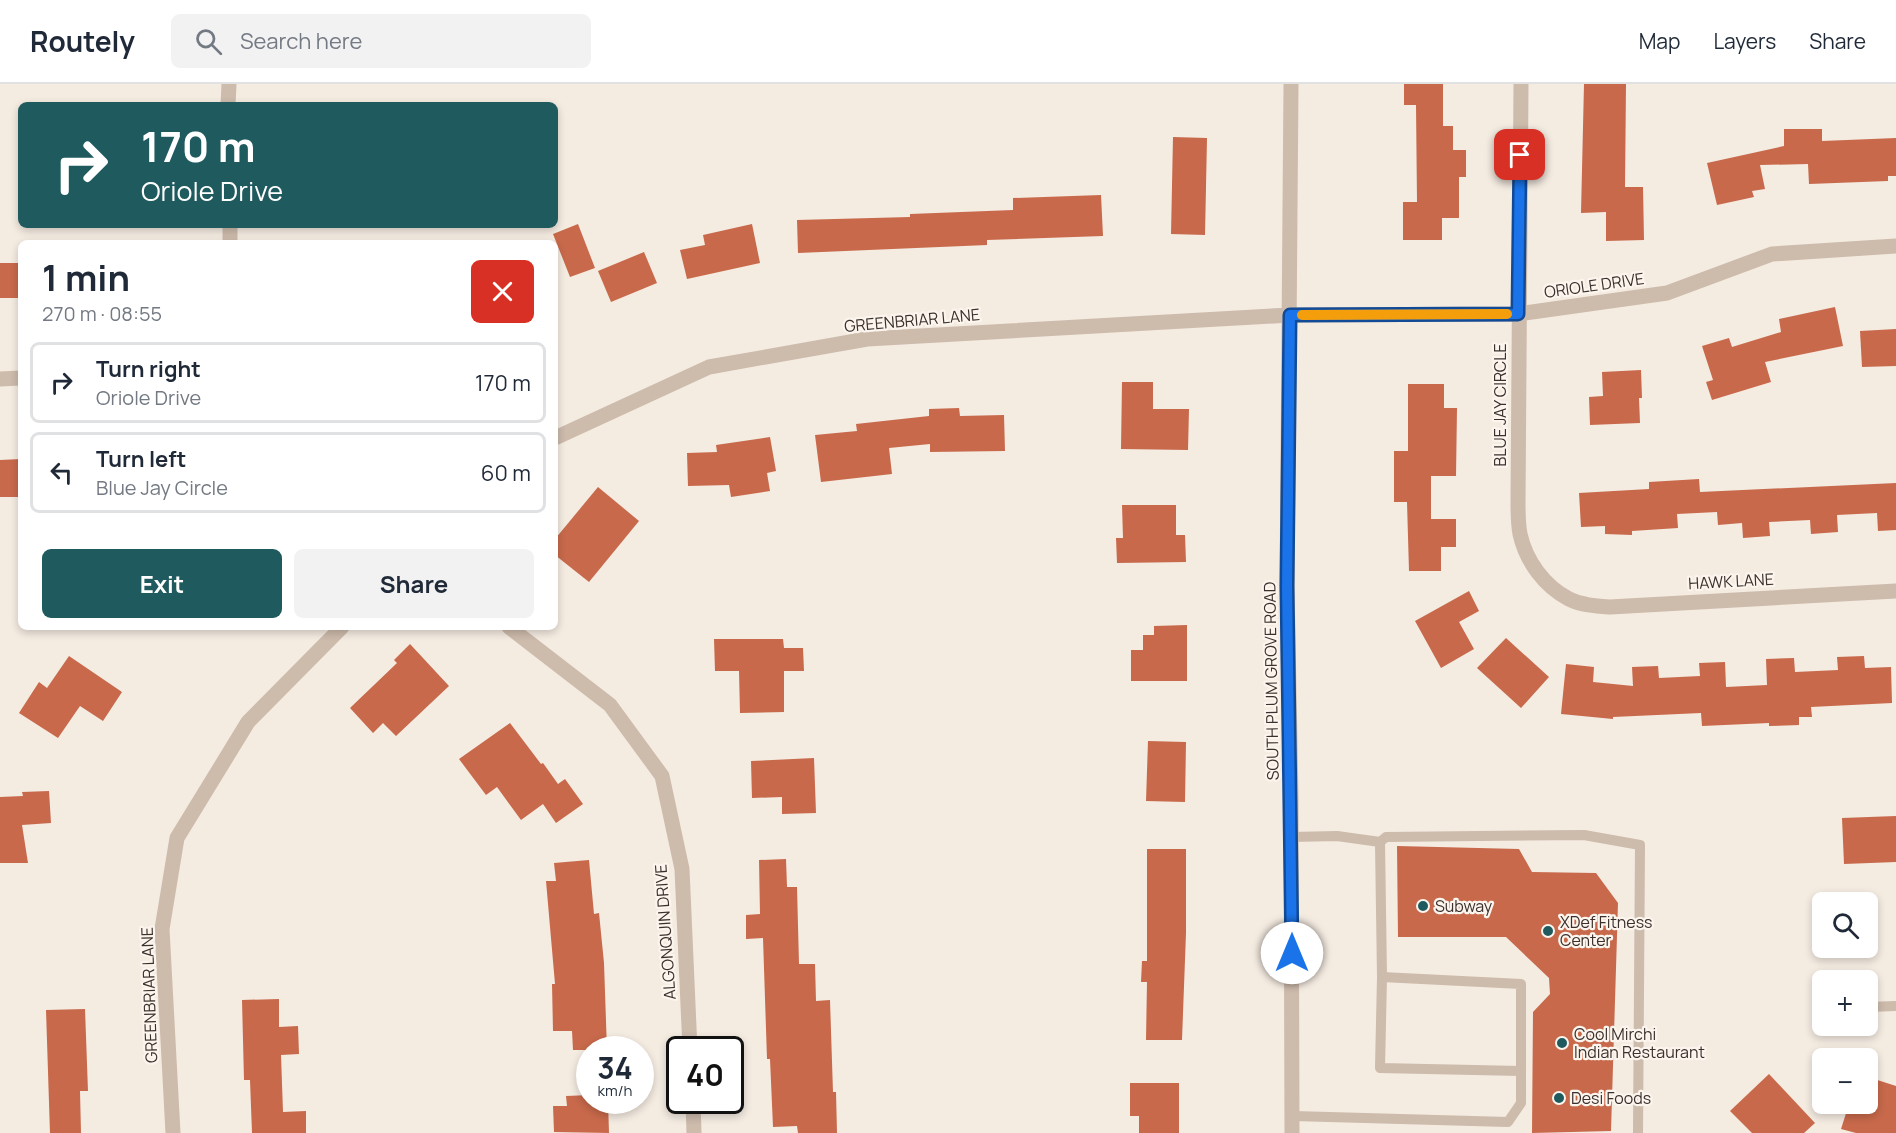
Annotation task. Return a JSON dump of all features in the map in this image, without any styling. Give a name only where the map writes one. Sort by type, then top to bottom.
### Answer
[{"type":"street","points":[[228,102],[229,84]]},
{"type":"street","name":"SOUTH PLUM GROVE ROAD","points":[[1291,84],[1287,586],[1292,1133]]},
{"type":"street","name":"BLUE JAY CIRCLE","points":[[1521,84],[1518,314],[1520,533],[1533,567],[1547,583],[1569,600]]},
{"type":"street","name":"ORIOLE DRIVE","points":[[1290,315],[1518,314],[1667,293],[1772,254],[1896,246]]},
{"type":"street","name":"GREENBRIAR LANE","points":[[558,437],[709,367],[867,339],[1290,315]]},
{"type":"street","points":[[0,379],[18,378]]},
{"type":"street","name":"HAWK LANE","points":[[1569,600],[1610,607],[1896,591]]},
{"type":"street","name":"GREENBRIAR LANE","points":[[173,1133],[162,928],[177,838],[248,722],[339,630]]},
{"type":"street","name":"ALGONQUIN DRIVE","points":[[513,630],[610,705],[662,776],[681,869],[689,1036]]},
{"type":"street","points":[[693,1114],[694,1133]]},
{"type":"lane","points":[[1291,837],[1337,836],[1380,842],[1386,837],[1584,835],[1640,845],[1638,1133]]},
{"type":"lane","points":[[1380,842],[1382,976],[1380,1068],[1521,1071]]},
{"type":"lane","points":[[1293,1116],[1508,1122],[1521,1103],[1521,984],[1382,976]]},
{"type":"lane","points":[[1878,1007],[1896,1006]]},
{"type":"building","points":[[1404,84],[1443,84],[1443,126],[1453,126],[1453,150],[1466,150],[1466,177],[1459,177],[1459,218],[1442,218],[1442,240],[1403,240],[1403,202],[1417,202],[1416,105],[1404,105]]},
{"type":"building","points":[[1584,84],[1626,84],[1625,187],[1643,187],[1644,240],[1606,241],[1606,212],[1581,213]]},
{"type":"building","points":[[1784,129],[1822,129],[1822,141],[1896,138],[1896,176],[1888,176],[1888,181],[1809,184],[1808,164],[1760,165],[1765,189],[1752,191],[1754,197],[1717,205],[1707,163],[1784,146]]},
{"type":"building","points":[[1173,137],[1207,138],[1205,235],[1171,234]]},
{"type":"building","points":[[1101,195],[1103,236],[987,240],[987,245],[798,253],[797,220],[910,217],[910,214],[1013,210],[1013,198]]},
{"type":"building","points":[[578,224],[595,268],[570,277],[558,247],[558,240],[555,240],[553,234]]},
{"type":"building","points":[[752,224],[760,263],[687,279],[680,250],[705,245],[703,235]]},
{"type":"building","points":[[644,252],[657,283],[611,302],[598,271]]},
{"type":"building","points":[[0,263],[18,263],[18,298],[0,298]]},
{"type":"building","points":[[1835,307],[1843,346],[1765,362],[1771,382],[1712,400],[1706,382],[1713,380],[1702,346],[1729,338],[1732,347],[1781,332],[1779,319]]},
{"type":"building","points":[[1896,329],[1896,366],[1862,367],[1860,331]]},
{"type":"building","points":[[1641,370],[1640,423],[1590,425],[1589,397],[1603,396],[1602,372]]},
{"type":"building","points":[[1122,382],[1153,382],[1153,409],[1189,409],[1188,450],[1121,449]]},
{"type":"building","points":[[1408,384],[1444,384],[1444,408],[1457,408],[1456,476],[1431,476],[1431,519],[1456,519],[1456,547],[1441,547],[1441,571],[1409,571],[1407,502],[1394,502],[1394,451],[1408,451]]},
{"type":"building","points":[[959,408],[960,416],[1004,415],[1005,451],[930,452],[930,444],[889,448],[892,474],[821,482],[815,435],[857,431],[856,424],[929,416],[929,409]]},
{"type":"building","points":[[770,437],[776,471],[767,473],[770,491],[731,497],[729,485],[688,486],[687,453],[717,452],[716,445]]},
{"type":"building","points":[[18,459],[18,497],[0,497],[0,460]]},
{"type":"building","points":[[1699,479],[1700,492],[1896,483],[1896,530],[1878,531],[1877,513],[1837,515],[1838,532],[1811,534],[1810,520],[1769,522],[1770,536],[1743,538],[1742,523],[1718,525],[1717,512],[1677,514],[1678,528],[1632,531],[1632,535],[1605,534],[1605,526],[1581,527],[1579,493],[1649,489],[1649,482]]},
{"type":"building","points":[[598,487],[639,521],[589,582],[558,557],[558,535]]},
{"type":"building","points":[[1122,505],[1176,505],[1176,535],[1185,535],[1186,562],[1117,563],[1116,538],[1123,538]]},
{"type":"building","points":[[1469,591],[1479,611],[1459,622],[1474,649],[1441,668],[1415,621]]},
{"type":"building","points":[[1187,625],[1187,681],[1131,681],[1131,650],[1143,650],[1143,635],[1154,635],[1154,626]]},
{"type":"building","points":[[1506,638],[1549,677],[1521,708],[1477,668]]},
{"type":"building","points":[[714,639],[783,639],[784,648],[803,648],[804,671],[784,671],[784,712],[740,713],[739,671],[715,671]]},
{"type":"building","points":[[410,644],[449,686],[396,736],[383,723],[373,733],[350,708],[397,663],[394,660]]},
{"type":"building","points":[[69,656],[122,692],[103,721],[80,706],[58,738],[19,713],[39,682],[47,688]]},
{"type":"building","points":[[1864,656],[1865,668],[1891,667],[1892,703],[1811,707],[1812,717],[1799,717],[1799,725],[1769,726],[1769,723],[1702,726],[1701,713],[1613,717],[1613,719],[1561,714],[1566,664],[1594,667],[1593,682],[1633,686],[1632,667],[1658,666],[1659,678],[1700,676],[1699,663],[1725,662],[1726,687],[1767,685],[1766,659],[1794,658],[1795,672],[1838,670],[1837,657]]},
{"type":"building","points":[[510,723],[558,784],[565,779],[583,804],[556,823],[543,804],[521,820],[497,787],[486,795],[459,759]]},
{"type":"building","points":[[1148,741],[1186,742],[1185,802],[1146,801]]},
{"type":"building","points":[[814,758],[816,813],[782,814],[782,797],[752,798],[751,761]]},
{"type":"building","points":[[49,791],[51,823],[22,825],[28,863],[0,863],[0,797],[23,796],[22,792]]},
{"type":"building","points":[[1896,816],[1896,862],[1844,864],[1842,818]]},
{"type":"building","points":[[1397,846],[1519,849],[1532,872],[1596,873],[1618,903],[1611,1131],[1532,1133],[1533,1012],[1550,994],[1549,978],[1506,937],[1398,937]]},
{"type":"building","points":[[1147,849],[1186,849],[1182,1040],[1146,1040],[1147,982],[1141,982],[1142,961],[1147,961]]},
{"type":"building","points":[[786,859],[787,887],[797,887],[799,964],[815,964],[816,1001],[830,1000],[833,1092],[836,1092],[837,1133],[798,1133],[797,1126],[773,1127],[770,1059],[767,1059],[763,938],[746,939],[746,915],[760,914],[759,860]]},
{"type":"building","points":[[589,860],[594,914],[599,913],[604,963],[607,1036],[576,1036],[576,1050],[573,1050],[572,1031],[553,1031],[552,984],[555,984],[546,881],[556,881],[554,863]]},
{"type":"building","points":[[279,999],[279,1027],[298,1026],[299,1054],[281,1055],[283,1112],[306,1111],[306,1133],[252,1133],[250,1080],[244,1080],[242,1000]]},
{"type":"building","points":[[85,1009],[88,1091],[80,1091],[81,1133],[50,1133],[46,1010]]},
{"type":"building","points":[[1769,1074],[1815,1123],[1804,1133],[1752,1133],[1730,1111]]},
{"type":"building","points":[[1878,1080],[1896,1086],[1896,1133],[1856,1133],[1841,1129],[1846,1114],[1878,1114]]},
{"type":"building","points":[[1130,1083],[1179,1083],[1179,1133],[1139,1133],[1139,1116],[1130,1116]]},
{"type":"building","points":[[566,1096],[576,1096],[576,1114],[608,1114],[609,1133],[554,1132],[553,1106],[567,1106]]},
{"type":"slow traffic","points":[[1302,315],[1507,314]]},
{"type":"place","name":"Subway","points":[[1423,906]]},
{"type":"place","name":"XDef Fitness Center","points":[[1548,931]]},
{"type":"place","name":"Cool Mirchi Indian Restaurant","points":[[1562,1043]]},
{"type":"place","name":"Desi Foods","points":[[1559,1098]]},
{"type":"route","points":[[1292,953],[1287,586],[1290,315],[1518,314],[1520,155]]}]
